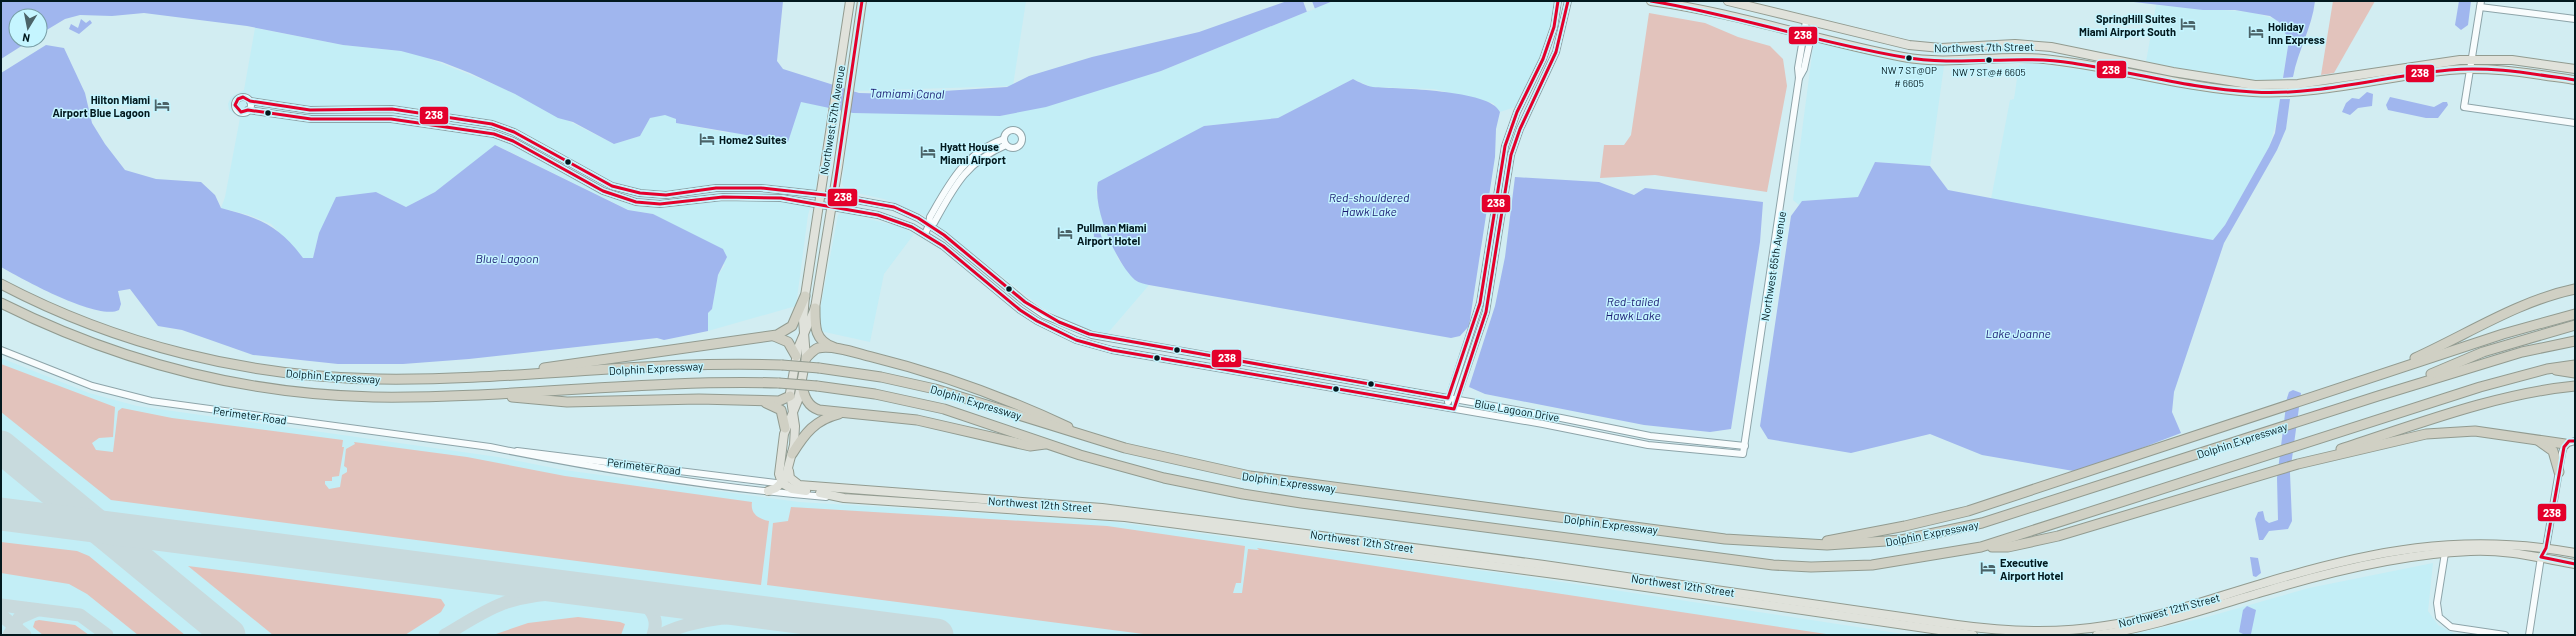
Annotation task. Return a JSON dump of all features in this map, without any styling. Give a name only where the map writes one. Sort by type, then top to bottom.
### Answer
[{"type":"highway","points":[[1,279],[29,298]]},
{"type":"highway","name":"Dolphin Expressway","points":[[1,284],[29,298],[81,320],[147,343],[197,357],[265,370],[374,379],[717,365],[819,368],[881,376],[935,388],[1092,439],[1190,465],[1276,481],[1718,538],[1800,545],[1879,542],[1950,531],[1994,520],[2378,396],[2522,352],[2575,342]]},
{"type":"highway","points":[[2388,373],[2504,313],[2550,296],[2575,289]]},
{"type":"highway","points":[[501,375],[774,336],[785,332],[792,326],[805,296]]},
{"type":"highway","name":"Dolphin Expressway","points":[[1,303],[58,330],[120,354],[228,382],[280,390],[340,396],[403,397],[717,383],[779,383],[817,386],[875,394],[920,403],[964,415],[1046,444],[1134,470],[1243,494],[1748,563],[1811,567],[1872,565],[1981,547],[2480,387],[2547,369],[2575,364]]},
{"type":"highway","points":[[815,308],[817,335],[827,345],[840,350],[915,367],[970,384],[1015,402],[1092,439]]},
{"type":"highway","points":[[1800,545],[1875,532],[1958,514],[2503,334],[2575,314]]},
{"type":"highway","points":[[2378,396],[2484,352],[2575,325]]},
{"type":"highway","points":[[2526,339],[2575,330]]},
{"type":"highway","points":[[774,336],[788,342],[796,356]]},
{"type":"highway","points":[[806,358],[816,349],[840,350]]},
{"type":"highway","points":[[2547,369],[2575,373]]},
{"type":"highway","points":[[802,383],[805,399],[813,407],[917,420],[1030,446],[1046,444]]},
{"type":"highway","points":[[1981,547],[2008,546],[2058,536],[2298,464],[2491,401],[2575,386]]},
{"type":"highway","points":[[481,394],[567,402],[699,399],[779,401],[790,396]]},
{"type":"highway","points":[[760,400],[781,410],[786,428]]},
{"type":"highway","points":[[792,454],[804,434],[814,425],[826,418],[847,412]]},
{"type":"highway","points":[[2298,464],[2426,434],[2450,431],[2476,431],[2565,444]]},
{"type":"highway","points":[[2536,439],[2553,451],[2559,472]]},
{"type":"main road","points":[[851,1],[859,18]]},
{"type":"main road","name":"Northwest 57th Avenue","points":[[792,414],[798,400],[806,358],[803,320],[805,296],[851,1]]},
{"type":"main road","name":"Northwest 57th Avenue","points":[[782,483],[788,471],[796,430],[790,396],[796,356],[815,308],[834,196],[845,109],[862,1]]},
{"type":"main road","name":"Northwest 7th Street","points":[[1651,1],[1700,8],[1915,60],[1956,62],[2035,58],[2229,90],[2298,88],[2472,60],[2512,60],[2575,68]]},
{"type":"main road","name":"Northwest 7th Street","points":[[1728,1],[1810,22],[1920,47],[2038,46],[2085,52],[2156,68],[2242,84],[2298,88]]},
{"type":"main road","points":[[848,18],[853,26],[855,43]]},
{"type":"main road","name":"Northwest 7th Street","points":[[2390,74],[2470,69],[2575,80]]},
{"type":"main road","points":[[810,260],[813,271],[812,288],[816,298]]},
{"type":"main road","points":[[792,414],[786,428],[782,453],[779,474],[782,483],[796,490],[829,493],[844,498]]},
{"type":"main road","points":[[788,471],[790,478],[799,485]]},
{"type":"main road","points":[[768,491],[782,483]]},
{"type":"main road","name":"Northwest 12th Street","points":[[799,485],[1102,508],[1544,565],[1957,625],[2015,631],[2074,630],[2117,624],[2301,573],[2414,547],[2460,543],[2546,548],[2575,553]]},
{"type":"main road","name":"Northwest 12th Street","points":[[844,498],[1125,517],[1563,575],[1973,635]]},
{"type":"main road","name":"Northwest 12th Street","points":[[2097,635],[2134,630],[2309,579],[2390,561],[2445,553],[2498,551],[2541,557],[2575,564]]},
{"type":"street","points":[[1446,407],[1480,304],[1505,146],[1517,112],[1543,59],[1554,27],[1558,1]]},
{"type":"street","points":[[1454,409],[1456,399],[1486,312],[1511,155],[1520,130],[1556,52],[1568,1]]},
{"type":"street","points":[[2575,20],[2481,4],[2464,107],[2575,123]]},
{"type":"street","name":"Northwest 65th Avenue","points":[[1743,454],[1799,78],[1804,70],[1807,34],[1810,22]]},
{"type":"street","points":[[240,98],[250,101],[248,110],[241,112],[235,105],[240,98]]},
{"type":"street","name":"Blue Lagoon Drive","points":[[250,101],[310,110],[392,109],[492,124],[510,130],[598,179],[622,190],[666,195],[742,187],[820,199],[832,205],[882,216],[925,234],[955,255],[1020,310],[1053,330],[1085,343],[1446,407],[1648,445],[1743,454]]},
{"type":"street","name":"Blue Lagoon Drive","points":[[248,110],[310,119],[391,119],[494,134],[507,139],[593,186],[619,198],[651,204],[740,196],[820,199],[834,196],[894,207],[929,225],[968,254],[1026,302],[1059,322],[1089,334],[1198,355],[1456,399],[1650,436],[1745,446]]},
{"type":"street","points":[[455,128],[456,119]]},
{"type":"street","points":[[925,234],[929,225],[934,223],[968,169],[983,156],[1005,142]]},
{"type":"street","points":[[593,186],[598,179]]},
{"type":"street","points":[[1020,310],[1026,302]]},
{"type":"street","name":"Perimeter Road","points":[[1,350],[92,386],[151,401],[505,450],[582,465],[768,491]]},
{"type":"street","points":[[1192,363],[1198,355]]},
{"type":"street","points":[[2529,635],[2541,557],[2546,548],[2565,444],[2575,441]]},
{"type":"street","name":"Perimeter Road","points":[[505,450],[527,451],[782,483]]},
{"type":"street","name":"Northwest 12th Street","points":[[782,483],[799,485]]},
{"type":"street","name":"Northwest 12th Street","points":[[768,491],[844,498]]},
{"type":"street","points":[[2445,553],[2437,603],[2439,617],[2451,626],[2505,635]]},
{"type":"shaded area","points":[[867,1],[1026,1],[1013,86],[853,91]]},
{"type":"shaded area","points":[[1333,1],[1554,1],[1550,25],[1540,56],[1515,107],[1500,112],[1493,103],[1434,89],[1371,87],[1353,79],[1278,118],[1204,126],[1096,191],[1099,206],[1118,259],[1136,281],[1149,285],[1107,334],[1073,324],[1041,307],[923,215],[884,199],[847,191],[842,184],[850,112],[1000,116],[1032,109],[1161,71]]},
{"type":"shaded area","points":[[2333,1],[2375,1],[2334,73],[2321,75]]},
{"type":"shaded area","points":[[2156,5],[2251,12],[2275,19],[2283,27],[2289,41],[2282,81],[2247,81],[2146,62]]},
{"type":"shaded area","points":[[1649,13],[1705,23],[1738,37],[1770,46],[1783,59],[1787,86],[1767,192],[1655,175],[1600,178],[1604,145],[1624,145],[1631,135]]},
{"type":"shaded area","points":[[255,28],[343,45],[401,51],[420,55],[501,87],[614,144],[640,136],[650,118],[665,114],[676,119],[676,123],[728,133],[801,102],[828,107],[816,188],[808,215],[796,306],[708,331],[708,313],[712,309],[718,275],[725,265],[653,214],[629,210],[496,145],[435,192],[406,207],[376,192],[319,233],[313,258],[303,258],[271,224],[249,215],[221,208],[225,197],[240,118],[229,110],[228,104],[231,97],[244,90]]},
{"type":"shaded area","points":[[1821,42],[1882,58],[1944,66],[1930,166],[1875,162],[1858,197],[1802,201],[1799,205],[1793,200],[1813,47],[1816,43]]},
{"type":"shaded area","points":[[2031,63],[2136,77],[2228,94],[2280,97],[2278,116],[2269,147],[2225,225],[2213,240],[1991,199],[2010,100],[2014,99],[2019,65]]},
{"type":"shaded area","points":[[842,212],[901,227],[914,234],[884,274],[870,342],[820,331],[818,320],[838,215]]},
{"type":"shaded area","points":[[1,358],[89,393],[137,406],[498,457],[564,470],[799,502],[1099,520],[1522,576],[1910,635],[1,635]]},
{"type":"shaded area","points":[[1,364],[115,407],[113,437],[99,438],[92,443],[96,450],[113,452],[118,411],[122,408],[172,418],[343,440],[342,447],[344,447],[339,476],[332,477],[332,481],[325,481],[325,484],[329,489],[340,487],[342,475],[347,472],[347,468],[344,466],[346,449],[355,444],[354,442],[467,457],[565,476],[752,502],[752,510],[754,513],[762,519],[769,521],[761,585],[111,500],[1,412]]},
{"type":"shaded area","points":[[791,507],[1107,526],[1245,546],[1241,583],[1236,583],[1233,593],[1242,593],[1248,549],[1259,550],[1257,548],[1833,635],[1151,635],[767,585],[773,523],[788,521]]},
{"type":"shaded area","points":[[1,542],[77,551],[89,556],[185,635],[138,635],[87,594],[69,584],[1,573]]},
{"type":"shaded area","points":[[2433,563],[2428,611],[2438,625],[2457,635],[2129,635],[2207,617],[2309,588]]},
{"type":"shaded area","points":[[188,566],[441,599],[445,605],[441,612],[405,635],[273,635]]},
{"type":"shaded area","points":[[578,617],[620,622],[625,624],[621,635],[493,635],[528,623]]},
{"type":"shaded area","points":[[39,620],[75,625],[89,635],[43,635],[33,627],[35,621]]},
{"type":"water","points":[[1,1],[783,1],[777,61],[783,69],[859,93],[896,94],[1007,87],[1029,76],[1092,57],[1199,32],[1287,1],[1333,1],[1161,71],[1046,107],[1000,116],[853,113],[801,102],[788,142],[676,123],[676,119],[665,115],[650,118],[640,136],[614,144],[573,122],[558,118],[515,94],[442,62],[401,51],[343,45],[247,26],[144,13],[112,16],[80,15],[65,19],[48,29],[48,8],[8,8],[8,48],[18,48],[1,59]]},
{"type":"water","points":[[2125,1],[2315,1],[2311,20],[2293,77],[2283,78],[2289,40],[2279,22],[2270,16],[2235,10],[2203,10]]},
{"type":"water","points":[[2459,1],[2471,1],[2468,25],[2461,30],[2455,25]]},
{"type":"water","points":[[81,19],[86,23],[90,20],[92,23],[79,34],[69,29],[71,24],[78,28]]},
{"type":"water","name":"Blue Lagoon","points":[[48,45],[64,48],[85,93],[92,123],[105,144],[125,170],[156,179],[201,182],[215,195],[221,208],[246,215],[277,230],[303,258],[313,258],[319,233],[336,197],[376,192],[406,207],[435,192],[495,145],[628,210],[653,214],[723,249],[727,257],[718,275],[712,309],[708,313],[708,331],[664,340],[657,338],[469,359],[403,364],[338,364],[253,355],[182,330],[158,326],[130,289],[118,291],[121,304],[119,310],[109,312],[95,310],[78,304],[42,289],[1,267],[1,73],[41,48],[48,48]]},
{"type":"water","name":"Red-shouldered Hawk Lake","points":[[1353,79],[1373,87],[1421,90],[1462,95],[1493,104],[1500,112],[1496,129],[1495,157],[1469,326],[1460,336],[1451,338],[1149,285],[1135,280],[1120,261],[1107,234],[1099,205],[1097,193],[1098,182],[1204,126],[1278,118]]},
{"type":"water","points":[[2367,92],[2373,94],[2372,106],[2358,108],[2350,115],[2342,112],[2346,103],[2352,98],[2359,99]]},
{"type":"water","points":[[2390,97],[2434,107],[2443,102],[2447,102],[2448,105],[2438,118],[2426,118],[2388,110],[2386,105]]},
{"type":"water","name":"Lake Joanne","points":[[2280,99],[2290,99],[2286,129],[2277,150],[2224,243],[2174,392],[2172,412],[2181,433],[2079,472],[1982,455],[1930,434],[1851,453],[1768,439],[1760,426],[1791,216],[1802,201],[1858,197],[1875,162],[1930,166],[1948,190],[2213,240],[2225,225],[2269,147],[2275,133]]},
{"type":"water","name":"Red-tailed Hawk Lake","points":[[1515,177],[1599,182],[1634,195],[1645,188],[1763,202],[1760,242],[1731,429],[1710,432],[1644,425],[1485,394],[1469,387],[1495,306],[1505,257]]},
{"type":"water","points":[[1093,225],[1098,226],[1102,238],[1094,237]]},
{"type":"water","points":[[2293,390],[2301,393],[2290,473],[2292,521],[2288,529],[2269,531],[2263,540],[2259,540],[2255,519],[2258,512],[2263,511],[2265,520],[2269,523],[2278,520],[2277,478],[2287,398],[2289,392]]},
{"type":"water","points":[[2250,557],[2258,558],[2261,573],[2256,577],[2253,576]]},
{"type":"water","points":[[2247,606],[2256,610],[2251,634],[2245,635],[2239,632],[2243,610]]},
{"type":"pier","points":[[1303,1],[1312,1],[1315,9],[1307,12]]},
{"type":"taxiway","points":[[445,635],[496,606],[526,597],[573,593],[690,603]]},
{"type":"taxiway","points":[[635,598],[645,605],[652,613],[655,623],[653,635]]},
{"type":"taxiway","points":[[1,605],[80,615],[107,635]]},
{"type":"taxiway","points":[[9,635],[19,618],[37,610]]},
{"type":"taxiway","points":[[1,615],[25,635]]},
{"type":"taxiway","points":[[660,635],[683,626],[706,620],[730,617],[779,618],[851,624]]},
{"type":"runway","points":[[1,447],[229,635]]},
{"type":"runway","points":[[1,514],[937,635]]},
{"type":"transit line","name":"238","points":[[832,205],[862,1]]},
{"type":"transit line","name":"238","points":[[1558,1],[1554,27],[1543,59],[1517,112],[1505,146],[1480,303],[1448,398],[1089,334],[1059,322],[1025,302],[944,235],[918,218],[894,207],[834,196],[761,188],[716,188],[666,195],[640,193],[612,186],[514,132],[492,124],[392,109],[310,110],[250,101],[243,97],[238,99],[235,105],[241,112],[248,110],[311,119],[391,119],[494,134],[513,141],[603,191],[636,202],[660,204],[723,197],[781,198],[878,215],[912,227],[943,246],[1020,310],[1037,321],[1076,340],[1112,350],[1454,409],[1486,312],[1511,155],[1520,129],[1556,52],[1568,1]]},
{"type":"transit line","name":"238","points":[[1651,1],[1903,57],[1945,61],[2030,60],[2072,63],[2185,84],[2253,92],[2302,91],[2351,85],[2424,73],[2465,69],[2512,71],[2575,80]]},
{"type":"transit line","name":"238","points":[[2575,441],[2569,441],[2564,447],[2546,548],[2541,557],[2575,564]]},
{"type":"place","name":"SpringHill Suites Miami Airport South","points":[[2188,24]]},
{"type":"place","name":"Holiday Inn Express","points":[[2256,32]]},
{"type":"place","name":"NW 7 ST@OP # 6605","points":[[1909,58]]},
{"type":"place","name":"NW 7 ST@# 6605","points":[[1989,60]]},
{"type":"place","name":"Hilton Miami Airport Blue Lagoon","points":[[162,105]]},
{"type":"place","name":"Home2 Suites","points":[[707,139]]},
{"type":"place","name":"Hyatt House Miami Airport","points":[[928,152]]},
{"type":"place","name":"Pullman Miami Airport Hotel","points":[[1065,233]]},
{"type":"place","name":"Executive Airport Hotel","points":[[1988,568]]},
{"type":"water label","name":"Tamiami Canal","points":[[907,93]]}]
